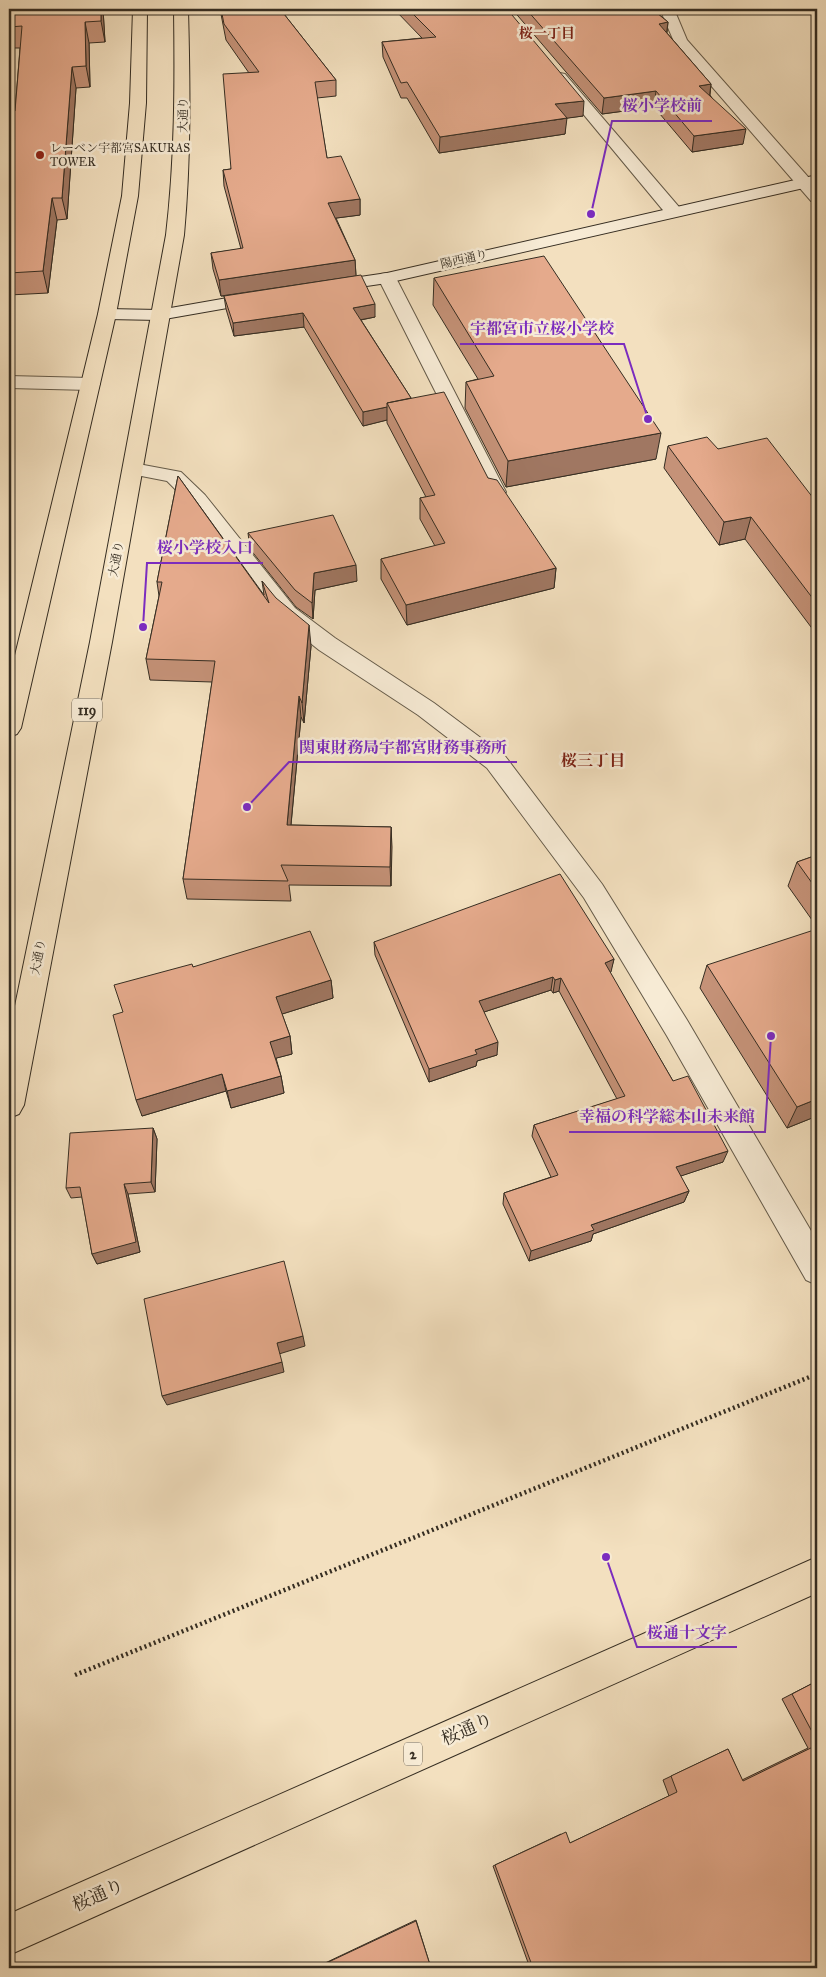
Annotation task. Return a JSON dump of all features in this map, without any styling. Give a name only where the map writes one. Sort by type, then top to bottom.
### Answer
[{"type":"main road","points":[[9,728],[107,314],[130,196],[138,103],[140,9]]},
{"type":"main road","name":"大通り","points":[[9,1105],[99,651],[175,235],[180,186],[183,117],[181,9]]},
{"type":"main road","name":"桜通り","points":[[9,1935],[817,1575]]},
{"type":"street","points":[[666,9],[680,41],[811,181],[817,198]]},
{"type":"street","points":[[553,69],[674,211]]},
{"type":"street","name":"陽西通り","points":[[309,290],[387,278],[811,181]]},
{"type":"street","points":[[387,278],[496,492]]},
{"type":"street","points":[[107,314],[160,315],[280,294]]},
{"type":"street","points":[[9,382],[90,384]]},
{"type":"street","points":[[133,469],[174,476],[198,500],[287,613],[327,644],[426,710],[496,762],[593,891],[677,1028],[817,1270]]},
{"type":"path","points":[[75,1675],[817,1374]]},
{"type":"building","points":[[9,9],[101,9],[101,21],[85,22],[86,66],[72,67],[62,198],[52,198],[43,271],[9,273],[9,111],[15,111],[22,26],[9,27]]},
{"type":"building","points":[[221,9],[280,9],[336,80],[315,82],[327,158],[341,156],[360,199],[328,203],[355,260],[219,280],[211,253],[243,248],[223,170],[231,169],[223,74],[259,72],[224,24]]},
{"type":"building","points":[[408,9],[507,9],[584,101],[555,104],[567,118],[440,137],[407,82],[401,83],[382,42],[436,37]]},
{"type":"building","points":[[526,9],[652,9],[668,22],[659,24],[711,84],[699,86],[746,129],[694,136],[656,91],[604,98]]},
{"type":"building","points":[[544,256],[661,433],[508,461],[466,382],[494,376],[434,278]]},
{"type":"building","points":[[361,275],[375,304],[353,308],[411,398],[387,403],[387,407],[363,412],[303,313],[233,323],[224,296]]},
{"type":"building","points":[[444,392],[488,478],[497,480],[556,568],[406,605],[381,559],[445,543],[420,498],[435,495],[387,403]]},
{"type":"building","points":[[707,437],[718,449],[767,438],[817,503],[817,604],[751,517],[724,522],[668,446]]},
{"type":"building","points":[[178,476],[269,603],[262,581],[276,598],[309,625],[302,703],[299,696],[287,825],[391,827],[390,867],[281,865],[288,881],[183,879],[215,661],[146,659],[162,582],[157,582]]},
{"type":"building","points":[[333,515],[356,565],[314,573],[312,603],[295,590],[248,533]]},
{"type":"building","points":[[817,855],[817,890],[797,862]]},
{"type":"building","points":[[560,874],[614,959],[605,963],[673,1081],[688,1076],[728,1151],[676,1167],[689,1191],[591,1225],[594,1230],[531,1251],[504,1193],[558,1175],[534,1125],[625,1096],[561,978],[555,980],[553,977],[479,1001],[498,1042],[475,1050],[477,1054],[429,1069],[374,942]]},
{"type":"building","points":[[817,929],[817,1099],[797,1107],[707,965]]},
{"type":"building","points":[[310,931],[331,980],[276,997],[290,1036],[270,1042],[281,1076],[227,1091],[222,1074],[136,1100],[113,1015],[123,1012],[114,985],[192,964],[193,967]]},
{"type":"building","points":[[153,1128],[151,1182],[124,1184],[136,1242],[92,1254],[80,1187],[66,1188],[70,1133]]},
{"type":"building","points":[[284,1261],[303,1336],[277,1343],[282,1362],[162,1396],[144,1299]]},
{"type":"building","points":[[817,1681],[817,1741],[792,1694]]},
{"type":"building","points":[[817,1745],[817,1968],[533,1968],[495,1865],[566,1832],[570,1843],[677,1792],[671,1776],[728,1749],[743,1781]]},
{"type":"building","points":[[416,1921],[431,1968],[321,1968],[320,1966]]},
{"type":"place","name":"レーベン宇都宮SAKURAS TOWER","points":[[40,155]]},
{"type":"place","name":"桜小学校前","points":[[591,214]]},
{"type":"place","name":"宇都宮市立桜小学校","points":[[648,419]]},
{"type":"place","name":"桜小学校入口","points":[[143,627]]},
{"type":"place","name":"関東財務局宇都宮財務事務所","points":[[247,807]]},
{"type":"place","name":"幸福の科学総本山未来館","points":[[771,1036]]},
{"type":"place","name":"桜通十文字","points":[[606,1557]]},
{"type":"district","name":"桜一丁目","points":[[547,33]]},
{"type":"district","name":"桜三丁目","points":[[593,760]]}]
